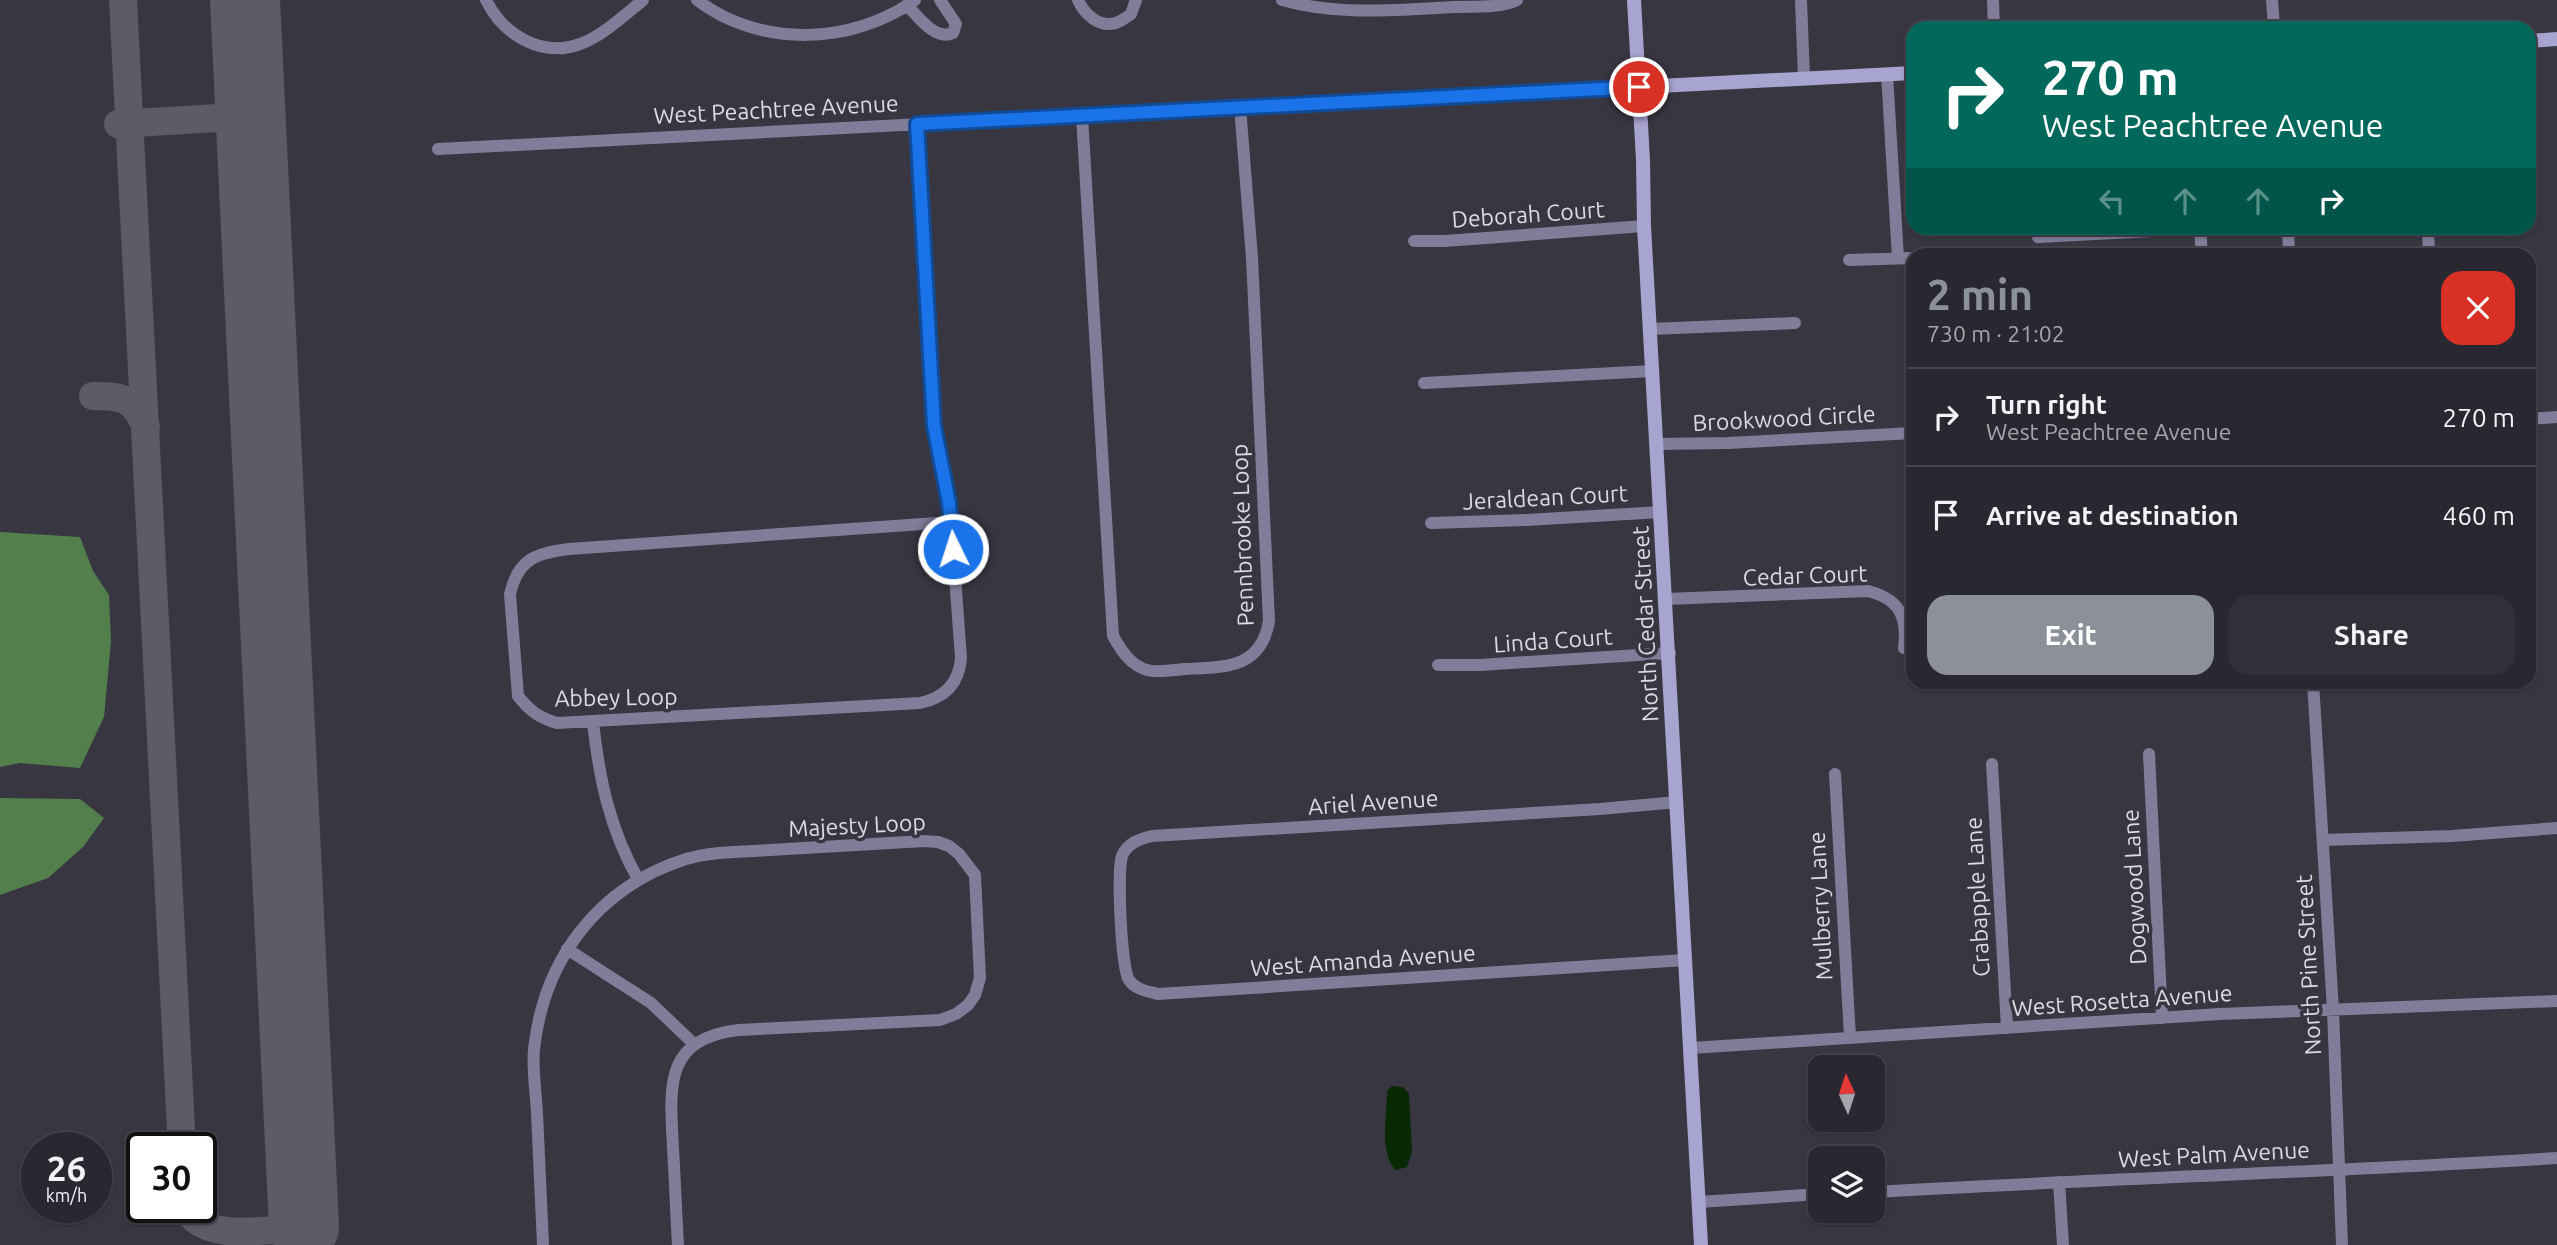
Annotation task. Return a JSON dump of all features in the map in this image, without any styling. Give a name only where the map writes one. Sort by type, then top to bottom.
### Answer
[{"type":"street","points":[[486,0],[500,24],[523,41],[555,50],[582,44],[643,0]]},
{"type":"street","points":[[697,0],[727,17],[755,28],[786,34],[836,33],[859,27],[911,2],[938,35],[946,36],[953,33],[956,24],[940,0]]},
{"type":"street","points":[[1078,0],[1087,14],[1097,21],[1114,24],[1131,14],[1136,0]]},
{"type":"street","points":[[1282,0],[1346,11],[1490,6],[1517,0]]},
{"type":"street","name":"North Cedar Street","points":[[1634,0],[1644,226],[1670,653],[1701,1245]]},
{"type":"street","points":[[1801,0],[1804,78]]},
{"type":"street","points":[[1993,0],[1994,21]]},
{"type":"street","points":[[2272,0],[2274,21]]},
{"type":"street","points":[[2536,40],[2557,39]]},
{"type":"street","name":"West Peachtree Avenue","points":[[438,149],[1906,73]]},
{"type":"street","points":[[1887,74],[1898,258]]},
{"type":"street","name":"Pennbrooke Loop","points":[[1083,116],[1113,636],[1122,652],[1148,671],[1225,667],[1255,653],[1266,639],[1269,621],[1251,258],[1240,107]]},
{"type":"street","name":"Abbey Loop","points":[[917,124],[934,426],[951,522],[960,667],[951,686],[934,700],[920,703],[557,723],[541,719],[526,707],[518,695],[510,594],[514,578],[521,566],[534,556],[569,549],[951,522]]},
{"type":"street","name":"Deborah Court","points":[[1415,241],[1497,238],[1644,226]]},
{"type":"street","points":[[2038,237],[2074,235]]},
{"type":"street","points":[[1849,260],[1906,258]]},
{"type":"street","points":[[1650,329],[1796,323]]},
{"type":"street","points":[[1424,383],[1652,372]]},
{"type":"street","points":[[2536,418],[2557,417]]},
{"type":"street","name":"Brookwood Circle","points":[[1657,444],[1906,433]]},
{"type":"street","name":"Jeraldean Court","points":[[1431,523],[1661,512]]},
{"type":"street","name":"Cedar Court","points":[[1666,599],[1868,591],[1891,601],[1902,612],[1905,626],[1903,648]]},
{"type":"street","name":"Linda Court","points":[[1438,665],[1494,665],[1670,653]]},
{"type":"street","name":"North Pine Street","points":[[2313,689],[2333,1010],[2342,1245]]},
{"type":"street","points":[[593,722],[601,784],[608,810],[618,840],[638,879]]},
{"type":"street","name":"Dogwood Lane","points":[[2150,754],[2162,1018]]},
{"type":"street","name":"Crabapple Lane","points":[[1992,764],[2007,1028]]},
{"type":"street","name":"Mulberry Lane","points":[[1835,774],[1850,1037]]},
{"type":"street","name":"Ariel Avenue","points":[[1121,899],[1122,857],[1128,847],[1137,840],[1152,836],[1587,810],[1677,802]]},
{"type":"street","points":[[2323,840],[2452,836],[2557,828]]},
{"type":"street","name":"Majesty Loop","points":[[543,1245],[534,1052],[539,1017],[549,982],[567,949],[585,925],[608,902],[638,879],[688,858],[714,854],[938,842],[960,854],[975,875],[980,978],[975,995],[968,1005],[956,1014],[940,1020],[717,1033],[694,1044]]},
{"type":"street","name":"West Amanda Avenue","points":[[1121,899],[1124,968],[1129,980],[1138,988],[1158,994],[1685,960]]},
{"type":"street","points":[[567,949],[651,1003],[694,1044],[681,1059],[671,1087],[678,1245]]},
{"type":"street","name":"West Rosetta Avenue","points":[[1691,1048],[2162,1018],[2557,1001]]},
{"type":"street","name":"West Palm Avenue","points":[[1885,1191],[2557,1158]]},
{"type":"street","points":[[2059,1182],[2063,1245]]},
{"type":"street","points":[[1699,1202],[1808,1195]]},
{"type":"shaded area","points":[[0,532],[80,537],[93,571],[109,595],[111,641],[104,717],[80,768],[20,763],[0,767]]},
{"type":"shaded area","points":[[0,798],[80,799],[104,818],[83,847],[48,878],[0,895]]},
{"type":"shaded area","points":[[1392,1086],[1403,1087],[1409,1094],[1412,1152],[1407,1167],[1395,1170],[1385,1143],[1387,1091]]},
{"type":"taxiway","points":[[123,0],[181,1132]]},
{"type":"taxiway","points":[[227,0],[235,7],[246,25]]},
{"type":"taxiway","points":[[218,118],[229,114],[250,89]]},
{"type":"taxiway","points":[[118,124],[218,118],[240,130],[252,145]]},
{"type":"taxiway","points":[[93,396],[126,401],[136,410],[146,427]]},
{"type":"taxiway","points":[[202,1223],[222,1230],[239,1232],[304,1227]]},
{"type":"runway","points":[[245,0],[304,1227]]},
{"type":"route","points":[[953,549],[949,503],[934,426],[917,124],[1639,87]]}]
